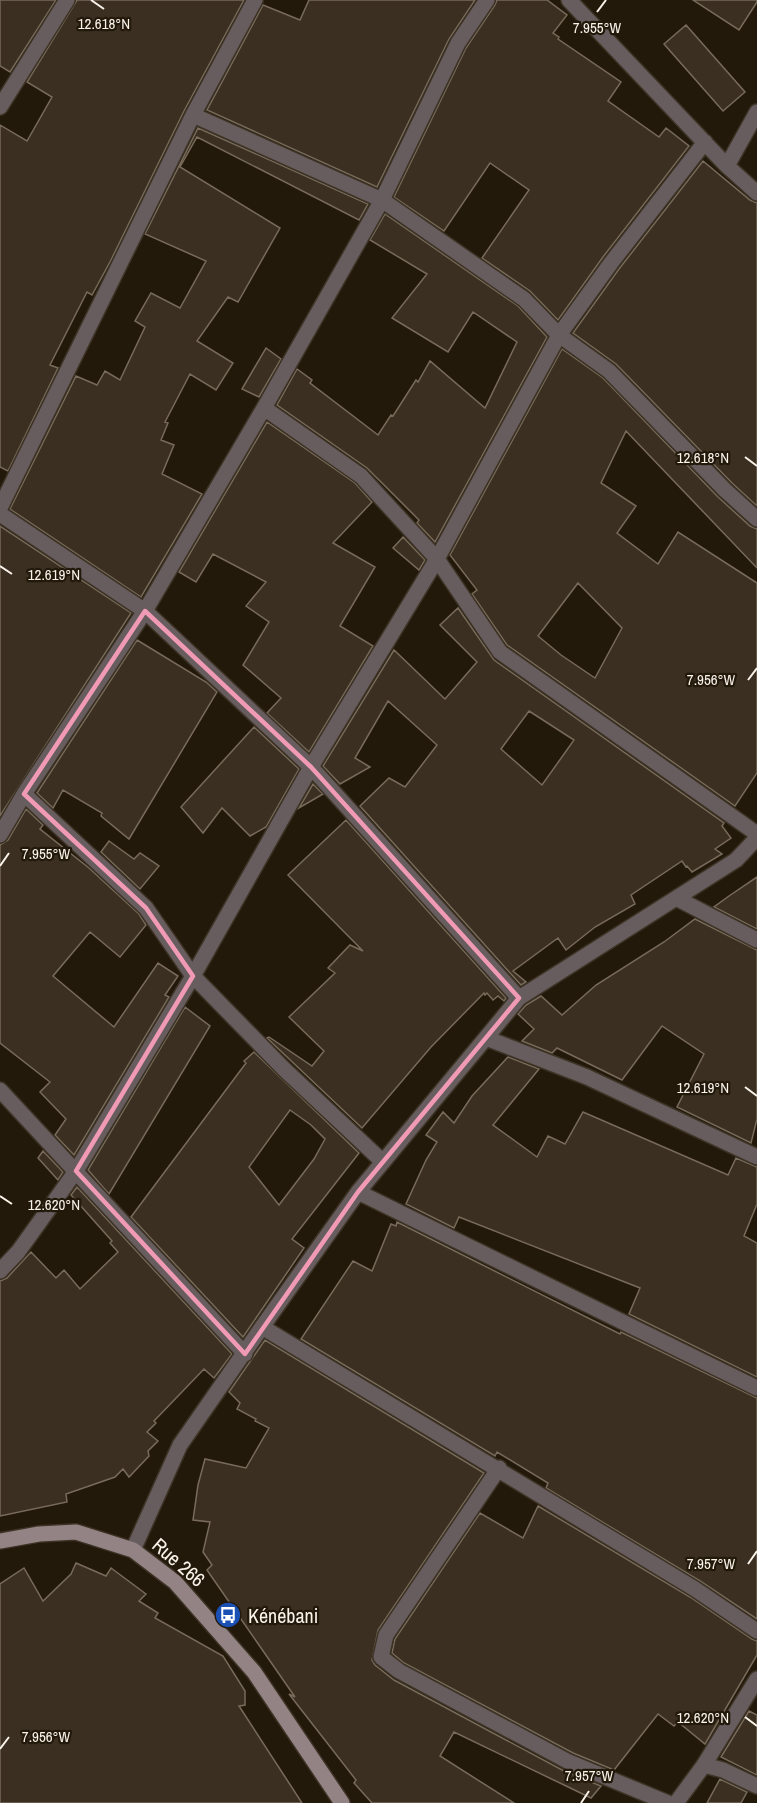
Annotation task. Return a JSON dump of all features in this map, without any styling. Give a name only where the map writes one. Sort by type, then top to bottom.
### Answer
[{"type":"main road","name":"Rue 266","points":[[0,1541],[39,1534],[76,1532],[133,1550],[175,1582],[254,1672],[342,1803]]},
{"type":"street","points":[[0,107],[67,0]]},
{"type":"street","points":[[0,508],[193,115],[255,0]]},
{"type":"street","points":[[0,835],[24,794],[145,611],[264,408],[382,200],[458,43],[487,0]]},
{"type":"street","points":[[569,0],[727,166],[757,193]]},
{"type":"street","points":[[727,166],[757,112]]},
{"type":"street","points":[[193,115],[382,200],[524,299],[559,335],[609,371],[725,490],[757,519]]},
{"type":"street","points":[[0,1271],[18,1252],[76,1171],[193,976],[311,767],[437,559],[559,335],[611,263],[705,142]]},
{"type":"street","points":[[133,1550],[180,1445],[262,1327],[358,1191],[519,998],[736,860],[757,836],[500,652],[437,559],[361,476],[264,408]]},
{"type":"street","points":[[0,514],[145,611],[311,767],[519,998]]},
{"type":"street","points":[[24,794],[146,908],[193,976],[284,1069],[383,1162]]},
{"type":"street","points":[[678,898],[757,940]]},
{"type":"street","points":[[486,1038],[587,1077],[757,1157]]},
{"type":"street","points":[[0,1090],[245,1354]]},
{"type":"street","points":[[358,1191],[757,1388]]},
{"type":"street","points":[[262,1327],[499,1468],[696,1589],[757,1631]]},
{"type":"street","points":[[499,1468],[386,1635],[381,1657],[399,1671],[569,1762],[668,1803]]},
{"type":"street","points":[[676,1803],[704,1765],[757,1679]]},
{"type":"street","points":[[704,1765],[723,1770],[757,1786]]},
{"type":"highlighted area","points":[[145,611],[311,767],[519,998],[358,1192],[245,1354],[76,1171],[193,976],[146,908],[24,794]]},
{"type":"building","points":[[0,0],[56,0],[10,72],[0,66]]},
{"type":"building","points":[[77,0],[244,0],[184,111],[111,260],[92,295],[87,292],[50,365],[58,368],[8,471],[0,467],[0,125],[27,141],[52,97],[27,82]]},
{"type":"building","points":[[309,0],[475,0],[449,39],[377,187],[207,110],[263,5],[300,20]]},
{"type":"building","points":[[497,0],[547,0],[567,15],[553,33],[559,37],[558,39],[621,82],[608,101],[659,137],[666,128],[689,146],[603,257],[558,320],[530,291],[482,258],[529,190],[490,163],[444,231],[394,197],[466,48]]},
{"type":"building","points":[[693,0],[757,0],[757,2],[739,30]]},
{"type":"building","points":[[686,25],[745,92],[723,111],[664,44]]},
{"type":"building","points":[[198,128],[368,204],[359,220],[197,137],[180,167],[280,228],[238,302],[228,297],[197,341],[233,363],[216,390],[190,374],[165,422],[168,423],[161,440],[174,445],[162,474],[202,494],[141,597],[10,509],[76,376],[97,385],[105,371],[120,380],[145,327],[135,321],[151,293],[180,308],[206,261],[145,234]]},
{"type":"building","points":[[703,161],[750,200],[757,203],[757,506],[616,364],[573,333],[619,269]]},
{"type":"building","points":[[385,214],[518,306],[547,337],[435,542],[417,523],[419,520],[367,468],[277,405],[297,369],[312,380],[310,383],[378,435],[416,380],[418,382],[430,361],[485,408],[517,342],[473,312],[448,352],[392,318],[427,274],[370,240]]},
{"type":"building","points":[[266,348],[281,359],[259,397],[242,389]]},
{"type":"building","points":[[562,349],[603,378],[718,497],[750,526],[757,529],[757,568],[626,431],[601,483],[636,506],[617,533],[658,564],[678,532],[757,583],[757,773],[735,806],[507,645],[472,594],[477,590],[450,555]],"holes":[[[578,583],[622,628],[595,678],[538,636]]]},
{"type":"building","points":[[267,422],[355,483],[372,502],[333,543],[375,567],[340,626],[373,646],[309,752],[267,713],[281,698],[243,665],[269,622],[246,606],[266,582],[213,554],[196,582],[179,572]]},
{"type":"building","points":[[0,526],[131,613],[0,816]]},
{"type":"building","points":[[403,537],[425,560],[419,570],[393,548]]},
{"type":"building","points":[[458,608],[494,660],[724,823],[722,826],[731,838],[715,849],[722,854],[692,872],[682,861],[631,895],[635,904],[595,927],[566,950],[558,938],[513,971],[526,982],[521,985],[360,806],[389,778],[405,787],[437,745],[388,701],[355,758],[370,767],[340,784],[323,766],[394,650],[445,699],[477,662],[440,625]],"holes":[[[529,711],[574,740],[542,785],[501,749]]]},
{"type":"building","points":[[137,640],[206,682],[217,692],[129,839],[101,816],[102,813],[63,790],[53,808],[37,793]]},
{"type":"building","points":[[254,727],[299,769],[266,827],[250,836],[222,808],[203,833],[181,807]]},
{"type":"building","points":[[313,784],[323,794],[299,808]]},
{"type":"building","points":[[26,809],[43,825],[40,829],[89,868],[139,914],[146,925],[120,957],[90,932],[53,976],[114,1027],[158,963],[178,976],[165,995],[169,997],[74,1155],[55,1135],[66,1119],[40,1092],[50,1082],[0,1043],[0,845],[8,840]]},
{"type":"building","points":[[346,820],[506,998],[504,1001],[498,996],[493,1000],[487,993],[485,995],[484,993],[431,1047],[362,1128],[267,1038],[269,1037],[312,1066],[324,1051],[289,1017],[335,973],[328,968],[350,945],[363,951],[288,875]]},
{"type":"building","points":[[109,841],[134,859],[140,853],[159,866],[140,889],[101,852]]},
{"type":"building","points":[[757,877],[757,929],[714,907],[729,896]]},
{"type":"building","points":[[695,919],[757,950],[757,1119],[751,1143],[677,1107],[704,1054],[662,1026],[622,1080],[557,1048],[552,1053],[522,1041],[534,1029],[518,1014],[526,1005],[541,996],[562,1015],[596,985],[664,942]]},
{"type":"building","points":[[185,1007],[210,1026],[109,1194],[88,1170]]},
{"type":"building","points":[[254,1052],[359,1153],[292,1239],[304,1248],[243,1337],[131,1217],[246,1063],[244,1061]],"holes":[[[290,1110],[311,1125],[325,1139],[314,1159],[279,1205],[249,1167]]]},
{"type":"building","points":[[508,1057],[539,1069],[493,1125],[537,1157],[548,1136],[565,1144],[583,1112],[728,1175],[736,1158],[757,1167],[757,1204],[744,1236],[757,1243],[757,1377],[629,1314],[640,1288],[459,1217],[454,1228],[406,1204],[437,1142],[426,1135],[443,1112],[454,1123],[472,1096]]},
{"type":"building","points":[[43,1151],[63,1172],[58,1180],[38,1158]]},
{"type":"building","points":[[77,1187],[232,1354],[214,1378],[204,1369],[154,1421],[156,1423],[147,1432],[158,1441],[148,1451],[149,1456],[129,1477],[123,1469],[115,1477],[66,1494],[67,1502],[0,1516],[0,1281],[7,1278],[31,1252],[56,1278],[64,1270],[80,1289],[118,1252],[110,1243],[112,1241],[71,1195]]},
{"type":"building","points":[[397,1222],[620,1334],[621,1332],[757,1398],[757,1619],[700,1581],[546,1488],[548,1483],[497,1452],[495,1456],[301,1339],[353,1261],[372,1271],[391,1224],[396,1226]]},
{"type":"building","points":[[265,1340],[484,1473],[378,1630],[372,1660],[394,1680],[564,1771],[601,1786],[591,1798],[454,1732],[440,1756],[514,1803],[372,1803],[354,1783],[356,1780],[289,1694],[295,1697],[207,1570],[212,1565],[203,1552],[210,1522],[193,1520],[198,1485],[205,1459],[246,1468],[269,1428],[237,1409],[240,1403],[229,1392]]},
{"type":"building","points":[[538,1506],[690,1597],[757,1641],[757,1655],[705,1744],[678,1722],[674,1726],[658,1714],[614,1770],[573,1753],[404,1663],[392,1653],[395,1639],[480,1513],[523,1538]]},
{"type":"building","points":[[76,1563],[106,1576],[111,1568],[146,1594],[139,1601],[158,1613],[155,1618],[223,1656],[245,1691],[245,1705],[239,1706],[302,1803],[0,1803],[0,1584],[24,1568],[43,1601],[71,1574]]},
{"type":"building","points":[[749,1711],[757,1715],[757,1775],[721,1757]]},
{"type":"building","points":[[720,1779],[747,1792],[741,1803],[707,1803]]},
{"type":"place","name":"Kénébani","points":[[228,1615]]}]
